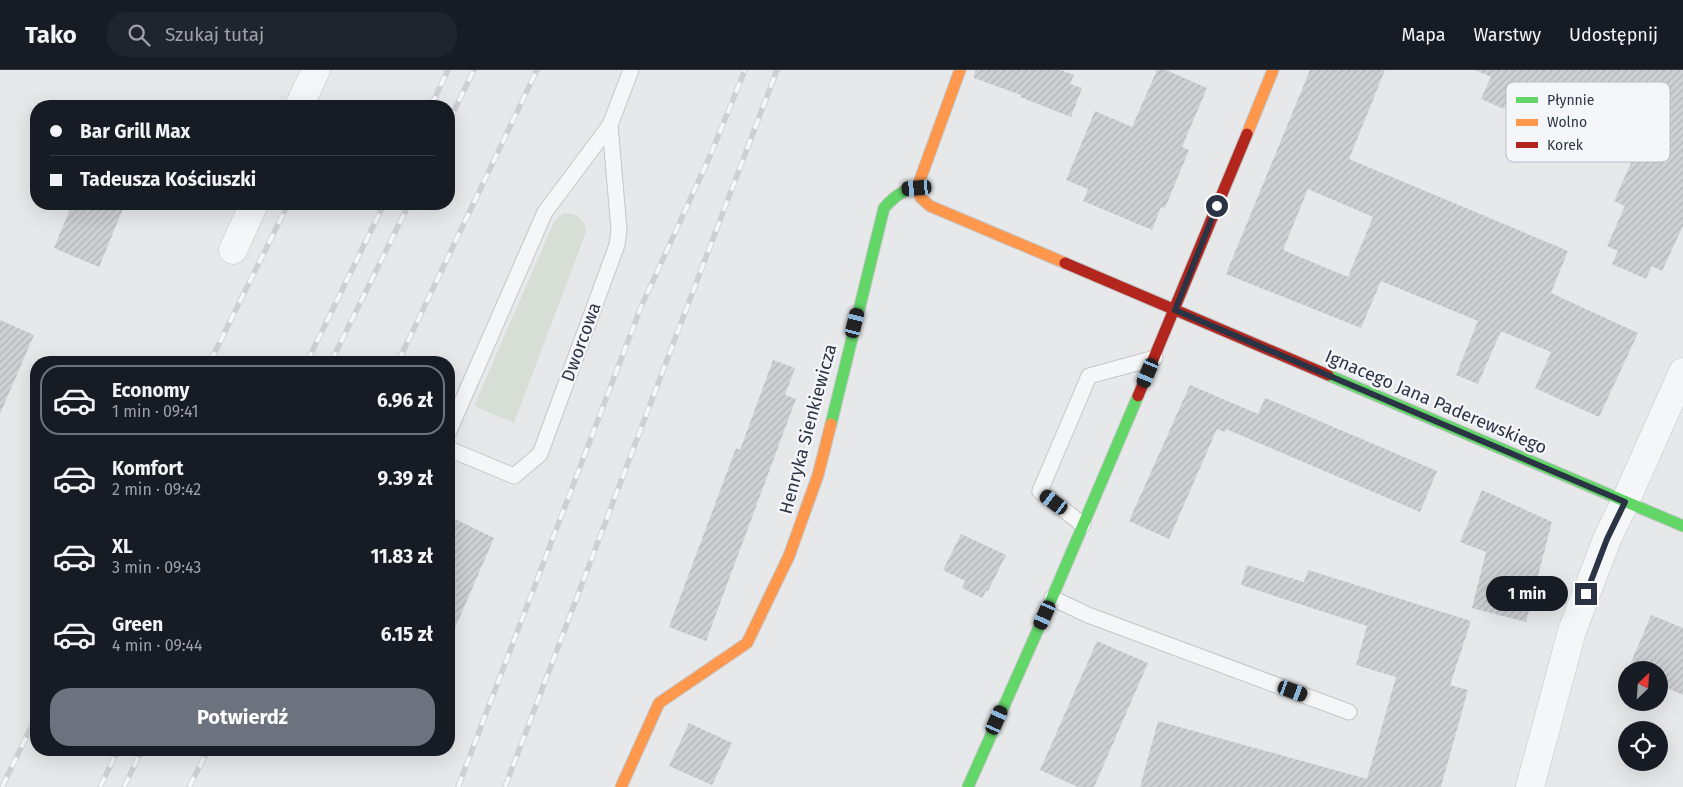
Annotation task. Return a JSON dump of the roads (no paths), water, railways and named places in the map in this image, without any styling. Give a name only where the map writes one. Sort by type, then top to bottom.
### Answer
[{"type":"street","points":[[302,100],[316,70]]},
{"type":"street","points":[[960,70],[917,188],[921,198],[930,206],[1175,310]]},
{"type":"street","points":[[968,787],[1155,358],[1273,70]]},
{"type":"street","name":"Henryka Sienkiewicza","points":[[621,787],[658,703],[746,643],[789,556],[818,475],[884,208],[894,196],[905,189],[917,188]]},
{"type":"street","points":[[233,250],[251,210]]},
{"type":"street","name":"Ignacego Jana Paderewskiego","points":[[1175,310],[1683,526]]},
{"type":"street","points":[[1530,787],[1572,631],[1607,539],[1683,372]]},
{"type":"lane","name":"Dworcowa","points":[[455,418],[544,212],[610,125],[631,70]]},
{"type":"lane","name":"Dworcowa","points":[[455,451],[514,476],[540,454],[617,245],[619,230],[610,125]]},
{"type":"lane","points":[[1083,525],[1040,491],[1085,385],[1089,376],[1155,358]]},
{"type":"lane","points":[[1052,598],[1088,615],[1348,712]]},
{"type":"railway","points":[[434,100],[448,70]]},
{"type":"railway","points":[[455,109],[474,70]]},
{"type":"railway","points":[[401,356],[537,70]]},
{"type":"railway","points":[[458,787],[641,307],[710,156],[745,70]]},
{"type":"railway","points":[[505,787],[777,70]]},
{"type":"railway","points":[[213,356],[285,210]]},
{"type":"railway","points":[[310,356],[381,210]]},
{"type":"railway","points":[[334,356],[406,210]]},
{"type":"railway","points":[[2,787],[30,729]]},
{"type":"railway","points":[[100,787],[115,756]]},
{"type":"railway","points":[[124,787],[139,756]]},
{"type":"railway","points":[[189,787],[205,756]]}]
